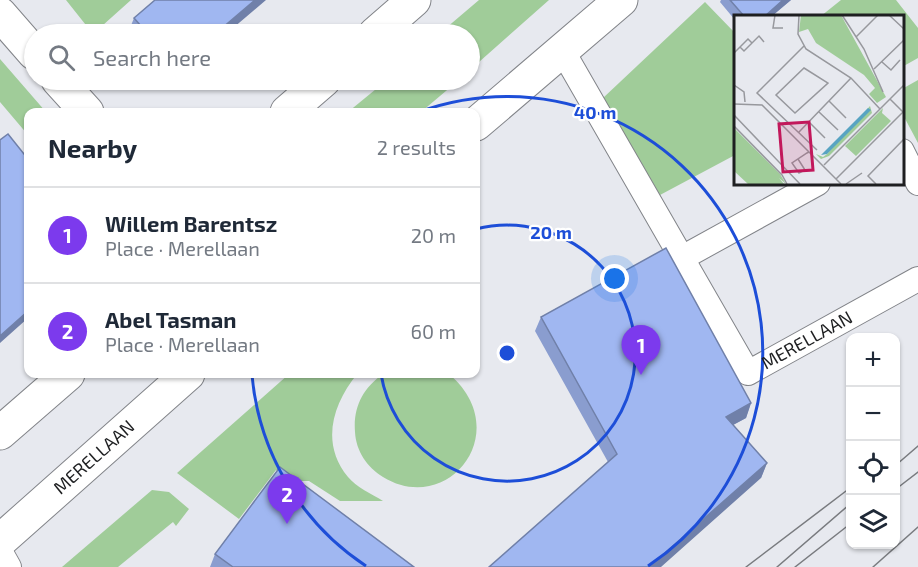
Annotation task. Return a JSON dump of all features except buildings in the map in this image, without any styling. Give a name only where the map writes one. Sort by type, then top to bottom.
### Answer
[{"type":"street","points":[[0,4],[5,0]]},
{"type":"street","points":[[386,24],[414,0]]},
{"type":"street","points":[[480,121],[621,0]]},
{"type":"street","points":[[0,14],[24,42]]},
{"type":"street","points":[[67,90],[83,108]]},
{"type":"street","points":[[292,108],[312,90]]},
{"type":"street","points":[[0,433],[63,378]]},
{"type":"street","name":"MERELLAAN","points":[[0,541],[183,378]]},
{"type":"lane","name":"MERELLAAN","points":[[562,50],[748,373],[918,279]]},
{"type":"lane","points":[[903,153],[918,183]]},
{"type":"lane","points":[[682,258],[816,184]]},
{"type":"lane","points":[[0,551],[9,567]]},
{"type":"green space","points":[[66,0],[131,0],[104,24],[85,24]]},
{"type":"green space","points":[[479,0],[549,0],[480,61],[480,24],[451,24]]},
{"type":"green space","points":[[841,0],[896,0],[918,28],[918,58],[903,66],[903,15],[822,15]]},
{"type":"green space","points":[[705,2],[734,32],[734,156],[660,195],[603,98]]},
{"type":"green space","points":[[0,59],[24,87],[24,90],[27,90],[43,108],[24,108],[24,130],[0,102]]},
{"type":"green space","points":[[918,80],[918,143],[903,115],[903,88]]},
{"type":"green space","points":[[375,90],[447,90],[426,108],[353,108]]},
{"type":"green space","points":[[284,378],[354,378],[336,411],[332,437],[334,451],[339,464],[351,481],[383,501],[340,501],[309,481],[293,481],[276,470],[239,519],[177,473]]},
{"type":"green space","points":[[452,378],[468,396],[476,420],[475,442],[466,462],[450,477],[430,486],[407,486],[383,477],[363,458],[356,439],[356,414],[365,392],[376,379]]},
{"type":"green space","points":[[152,490],[169,492],[189,509],[176,526],[173,522],[118,567],[62,567]]},
{"type":"tram line","points":[[900,462],[918,446]]},
{"type":"tram line","points":[[900,486],[918,472]]},
{"type":"tram line","points":[[746,567],[846,491]]},
{"type":"tram line","points":[[777,567],[846,507]]},
{"type":"tram line","points":[[795,567],[846,527]]},
{"type":"tram line","points":[[873,567],[918,527]]},
{"type":"place","name":"Willem Barentsz","points":[[641,375]]},
{"type":"place","name":"Abel Tasman","points":[[287,524]]}]
